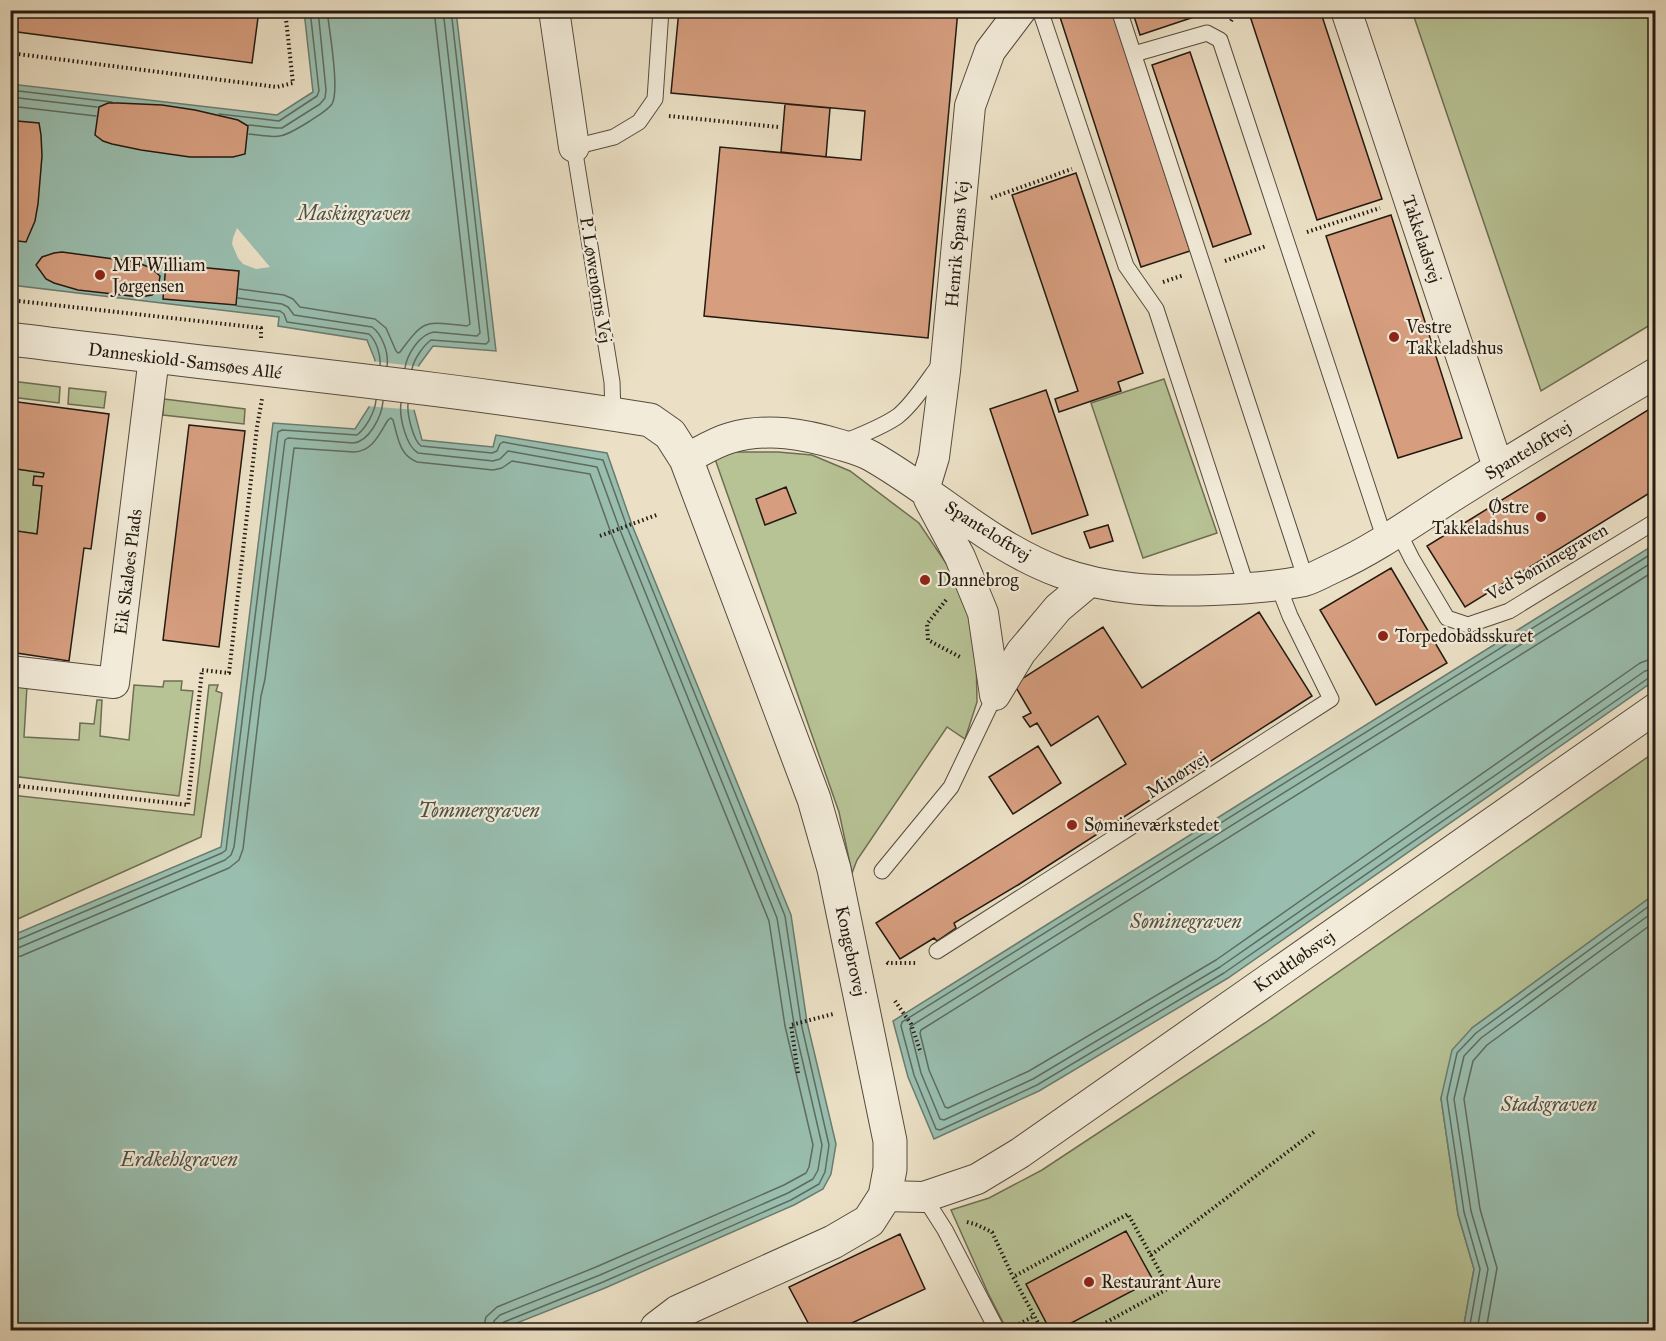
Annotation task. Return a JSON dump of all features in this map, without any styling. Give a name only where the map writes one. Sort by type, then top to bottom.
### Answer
[{"type":"street","name":"P. Løwenørns Vej","points":[[554,10],[574,147]]},
{"type":"street","name":"Henrik Spans Vej","points":[[924,490],[934,457],[970,106],[990,51],[1022,10]]},
{"type":"street","name":"Takkeladsvej","points":[[1346,10],[1498,467]]},
{"type":"street","name":"Danneskiold-Samsøes Allé","points":[[10,339],[360,380],[613,414]]},
{"type":"street","name":"Eik Skaløes Plads","points":[[10,671],[114,683],[154,357]]},
{"type":"street","name":"Spanteloftvej","points":[[686,459],[727,438],[751,433],[784,432],[821,439],[869,454],[984,532],[1017,552],[1056,571],[1089,582],[1118,588],[1178,591],[1247,588],[1292,582],[1341,564],[1391,536],[1498,467],[1656,373]]},
{"type":"street","points":[[613,414],[650,420],[670,434],[686,459]]},
{"type":"street","name":"Kongebrovej","points":[[656,1330],[678,1312],[833,1242],[869,1221],[885,1196],[890,1168],[891,1141],[834,869],[814,800],[686,459]]},
{"type":"street","points":[[924,490],[950,536],[983,613],[993,685]]},
{"type":"street","points":[[993,685],[1058,608],[1089,582]]},
{"type":"street","name":"Krudtløbsvej","points":[[885,1196],[929,1205],[1020,1153],[1656,708]]},
{"type":"lane","points":[[574,147],[614,137],[639,122],[655,99],[661,10]]},
{"type":"lane","points":[[1040,10],[1126,266],[1156,309],[1247,588]]},
{"type":"lane","points":[[1119,10],[1292,582]]},
{"type":"lane","name":"Ved Søminegraven","points":[[1134,54],[1208,33],[1220,40],[1391,536],[1412,559],[1447,618],[1468,625],[1509,610],[1656,521]]},
{"type":"lane","name":"P. Løwenørns Vej","points":[[574,147],[612,382],[613,414]]},
{"type":"lane","points":[[839,444],[879,427],[898,415],[921,390],[946,354]]},
{"type":"lane","name":"Minørvej","points":[[937,951],[1331,699],[1290,616],[1292,582]]},
{"type":"lane","points":[[882,871],[951,788],[993,685]]},
{"type":"lane","points":[[929,1205],[997,1330]]},
{"type":"path","points":[[10,53],[277,87],[293,83],[285,10]]},
{"type":"path","points":[[649,108],[671,117],[778,127]]},
{"type":"path","points":[[960,209],[1079,167],[1082,177],[1094,172]]},
{"type":"path","points":[[10,300],[261,328]]},
{"type":"path","points":[[10,785],[188,805],[202,670],[230,673],[262,399]]},
{"type":"path","points":[[600,536],[659,514]]},
{"type":"path","points":[[967,574],[927,624],[928,640],[993,685]]},
{"type":"path","points":[[883,954],[888,963],[919,963],[937,951]]},
{"type":"path","points":[[893,997],[911,1024],[921,1053]]},
{"type":"path","points":[[798,1073],[791,1025],[807,1022]]},
{"type":"path","points":[[1151,1255],[1314,1132]]},
{"type":"path","points":[[929,1205],[992,1232],[1042,1330]]},
{"type":"path","points":[[1013,1277],[1128,1214],[1169,1288],[1092,1330]]},
{"type":"shaded area","points":[[1412,11],[1655,11],[1655,322],[1541,391]]},
{"type":"shaded area","points":[[1164,379],[1217,533],[1143,558],[1091,403]]},
{"type":"shaded area","points":[[11,381],[60,387],[59,403],[11,397]]},
{"type":"shaded area","points":[[69,388],[106,392],[104,408],[68,404]]},
{"type":"shaded area","points":[[164,399],[245,409],[244,424],[163,415]]},
{"type":"shaded area","points":[[734,452],[812,455],[850,471],[919,523],[954,575],[971,612],[976,652],[977,702],[965,739],[947,727],[857,860],[852,873],[839,812],[715,459]]},
{"type":"shaded area","points":[[11,468],[44,473],[37,534],[11,530]]},
{"type":"shaded area","points":[[164,681],[182,681],[181,690],[193,691],[179,796],[11,776],[10,685],[27,686],[24,737],[79,740],[80,723],[94,724],[97,700],[102,700],[100,736],[129,740],[134,685],[163,687]]},
{"type":"shaded area","points":[[209,685],[218,685],[216,691],[222,693],[201,837],[11,922],[11,795],[194,815]]},
{"type":"shaded area","points":[[1655,752],[1655,894],[1472,1028],[1441,1098],[1458,1214],[1474,1269],[1463,1330],[1007,1330],[951,1210],[989,1198],[1042,1170],[1265,1023]]},
{"type":"water","points":[[304,11],[456,11],[496,351],[433,346],[419,365],[414,410],[422,440],[493,447],[496,435],[607,453],[632,525],[791,915],[807,1022],[836,1144],[831,1174],[823,1189],[794,1205],[605,1288],[499,1330],[11,1330],[11,936],[221,847],[273,423],[355,429],[369,407],[375,360],[367,340],[278,326],[279,317],[11,285],[11,84],[277,115],[313,92]]},
{"type":"water","name":"Søminegraven","points":[[1655,544],[1655,680],[1228,978],[1039,1091],[934,1139],[908,1077],[893,1021]]},
{"type":"water","name":"Stadsgraven","points":[[1655,894],[1655,1330],[1463,1330],[1474,1269],[1458,1214],[1441,1098],[1452,1050],[1472,1028]]},
{"type":"pier","points":[[237,228],[270,267],[256,269],[243,264],[232,244]]},
{"type":"pier","points":[[371,361],[422,367],[417,410],[366,406]]},
{"type":"building","points":[[10,10],[259,10],[252,63],[10,31]]},
{"type":"building","points":[[679,10],[958,10],[928,338],[704,316],[720,147],[861,160],[865,111],[671,93]]},
{"type":"building","points":[[1070,10],[1112,10],[1190,251],[1141,267],[1059,14]]},
{"type":"building","points":[[1132,10],[1215,10],[1140,35]]},
{"type":"building","points":[[1248,10],[1320,10],[1382,199],[1317,220]]},
{"type":"building","points":[[1190,52],[1251,234],[1213,247],[1152,65]]},
{"type":"building","points":[[108,103],[162,105],[238,120],[248,126],[245,154],[233,157],[190,157],[141,150],[103,141],[95,135],[99,107]]},
{"type":"building","points":[[785,104],[830,108],[826,157],[781,152]]},
{"type":"building","points":[[17,121],[39,123],[41,135],[42,156],[38,204],[35,221],[26,242],[10,240],[10,140]]},
{"type":"building","points":[[1076,173],[1143,373],[1118,382],[1121,391],[1059,412],[1055,399],[1078,391],[1012,195]]},
{"type":"building","name":"Vestre Takkeladshus","points":[[1391,215],[1462,438],[1398,458],[1326,236]]},
{"type":"building","name":"MF William Jørgensen","points":[[62,252],[136,262],[151,268],[160,276],[158,289],[152,295],[140,297],[78,290],[54,283],[46,279],[36,265],[42,257]]},
{"type":"building","points":[[166,264],[239,271],[236,305],[163,299]]},
{"type":"building","points":[[1046,390],[1088,515],[1032,534],[990,409]]},
{"type":"building","points":[[10,401],[109,414],[91,549],[84,548],[69,661],[10,652],[10,530],[37,534],[42,486],[33,485],[34,476],[43,477],[44,473],[10,468]]},
{"type":"building","name":"Østre Takkeladshus","points":[[1656,405],[1656,489],[1465,607],[1427,546]]},
{"type":"building","points":[[189,425],[245,431],[219,647],[163,640]]},
{"type":"building","points":[[786,487],[796,513],[765,525],[756,499]]},
{"type":"building","points":[[1108,525],[1113,541],[1090,548],[1084,532]]},
{"type":"building","name":"Torpedobådsskuret","points":[[1391,568],[1447,663],[1376,705],[1320,610]]},
{"type":"building","name":"Sømineværkstedet","points":[[1259,612],[1312,696],[1018,885],[954,923],[956,928],[937,941],[934,938],[900,959],[876,923],[1126,764],[1098,716],[1051,746],[1037,723],[1030,727],[1023,717],[1031,713],[1014,684],[1103,627],[1142,688]]},
{"type":"building","points":[[1038,746],[1061,783],[1013,814],[989,777]]},
{"type":"building","name":"Restaurant Aure","points":[[1126,1231],[1153,1280],[1058,1330],[1050,1330],[1026,1284]]},
{"type":"building","points":[[900,1234],[925,1289],[837,1330],[812,1330],[789,1287]]},
{"type":"place","name":"MF William Jørgensen","points":[[100,275]]},
{"type":"place","name":"Vestre Takkeladshus","points":[[1394,337]]},
{"type":"place","name":"Østre Takkeladshus","points":[[1541,517]]},
{"type":"place","name":"Dannebrog","points":[[925,580]]},
{"type":"place","name":"Torpedobådsskuret","points":[[1383,636]]},
{"type":"place","name":"Sømineværkstedet","points":[[1072,825]]},
{"type":"place","name":"Restaurant Aure","points":[[1089,1282]]},
{"type":"water label","name":"Maskingraven","points":[[354,213]]},
{"type":"water label","name":"Tømmergraven","points":[[479,810]]},
{"type":"water label","name":"Erdkehlgraven","points":[[179,1159]]}]
